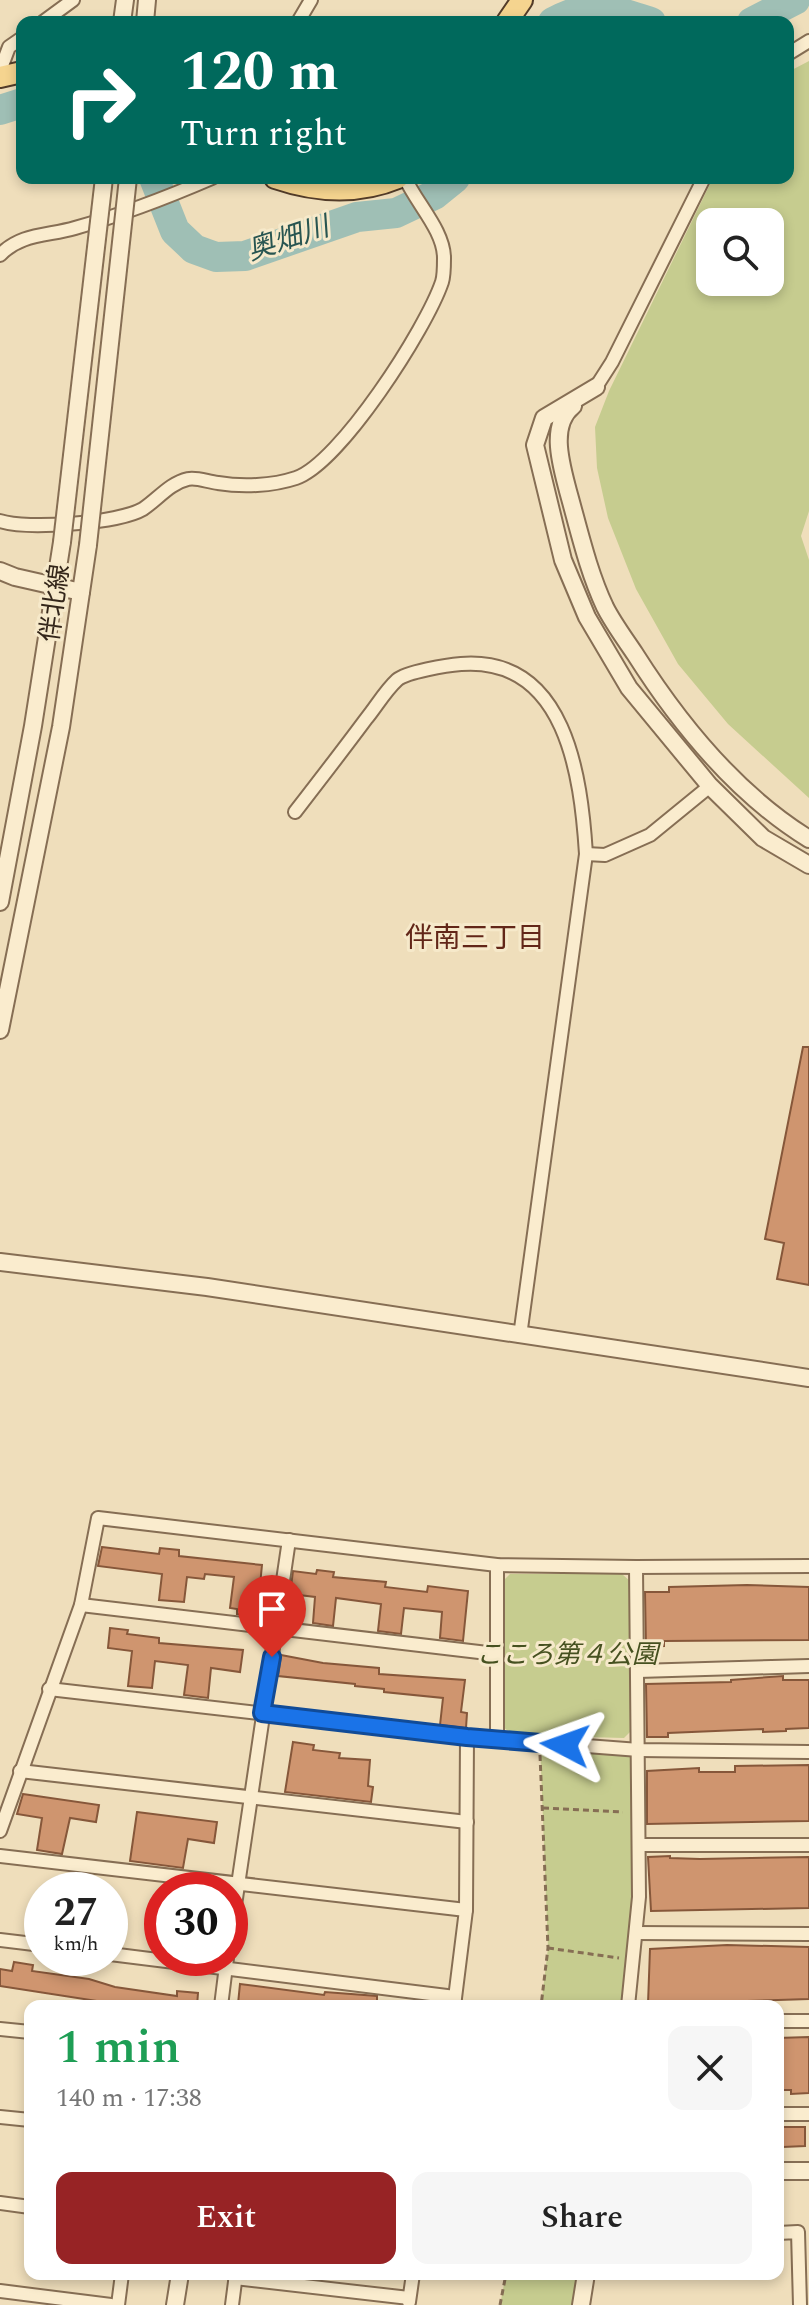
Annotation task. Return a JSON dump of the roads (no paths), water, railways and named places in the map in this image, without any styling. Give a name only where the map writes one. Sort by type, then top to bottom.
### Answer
[{"type":"main road","points":[[299,184],[346,191],[392,184]]},
{"type":"street","points":[[51,16],[73,0]]},
{"type":"street","points":[[0,74],[9,47],[16,42]]},
{"type":"street","name":"伴北線","points":[[0,902],[56,586],[103,184]]},
{"type":"street","name":"伴北線","points":[[0,1030],[61,727],[88,545],[127,184]]},
{"type":"street","points":[[0,255],[17,242],[41,233],[73,229],[198,184]]},
{"type":"street","points":[[0,521],[37,526],[125,516],[142,509],[175,483],[191,478],[220,484],[265,485],[311,472],[374,401],[403,358],[443,281],[441,236],[406,184]]},
{"type":"street","points":[[701,184],[612,362],[596,387],[562,414],[558,436],[566,482],[585,551],[606,609],[682,723],[725,770],[777,819],[809,839]]},
{"type":"street","points":[[596,387],[544,418],[535,445],[563,560],[587,617],[629,688],[710,786],[763,838],[809,865]]},
{"type":"street","points":[[0,571],[81,592]]},
{"type":"street","points":[[295,812],[398,678],[448,665],[478,663],[504,669],[529,683],[553,709],[572,752],[583,802],[586,854],[520,1336]]},
{"type":"street","points":[[586,854],[605,855],[650,835],[710,786]]},
{"type":"street","points":[[0,1262],[207,1287],[809,1378]]},
{"type":"street","points":[[0,1831],[81,1605],[98,1518],[497,1565],[809,1566]]},
{"type":"street","points":[[240,1872],[289,1540]]},
{"type":"street","points":[[497,1565],[497,1740]]},
{"type":"street","points":[[629,2000],[640,1845],[636,1567]]},
{"type":"street","points":[[81,1605],[496,1654]]},
{"type":"street","points":[[638,1671],[809,1666]]},
{"type":"street","points":[[49,1689],[497,1740],[639,1750],[809,1752]]},
{"type":"street","points":[[455,2000],[466,1910],[467,1737]]},
{"type":"street","points":[[20,1771],[467,1822]]},
{"type":"street","points":[[640,1845],[809,1845]]},
{"type":"street","points":[[0,1856],[144,1872]]},
{"type":"street","points":[[248,1884],[466,1910]]},
{"type":"street","points":[[636,1933],[809,1934]]},
{"type":"street","points":[[0,1940],[24,1943]]},
{"type":"street","points":[[248,1966],[449,2000]]},
{"type":"street","points":[[222,2000],[225,1976]]},
{"type":"street","points":[[784,2021],[809,2021]]},
{"type":"street","points":[[0,2029],[24,2031]]},
{"type":"street","points":[[784,2114],[809,2114]]},
{"type":"street","points":[[0,2117],[24,2119]]},
{"type":"street","points":[[784,2171],[809,2171]]},
{"type":"street","points":[[0,2203],[24,2206]]},
{"type":"street","points":[[784,2233],[798,2232],[800,2305]]},
{"type":"street","points":[[118,2305],[121,2280]]},
{"type":"street","points":[[175,2305],[179,2280]]},
{"type":"street","points":[[232,2305],[235,2280]]},
{"type":"street","points":[[264,2280],[409,2301],[412,2280]]},
{"type":"street","points":[[581,2305],[585,2280]]},
{"type":"street","points":[[0,2291],[111,2305]]},
{"type":"waterway","name":"奥畑川","points":[[764,16],[795,0]]},
{"type":"waterway","name":"奥畑川","points":[[566,16],[591,9],[632,16]]},
{"type":"waterway","name":"奥畑川","points":[[0,110],[16,105]]},
{"type":"waterway","name":"奥畑川","points":[[156,184],[175,231],[194,249],[216,257],[245,256],[357,217],[396,213],[434,195],[448,184]]},
{"type":"district","name":"伴南三丁目","points":[[475,938]]},
{"type":"park label","name":"こころ第４公園","points":[[567,1655]]}]
